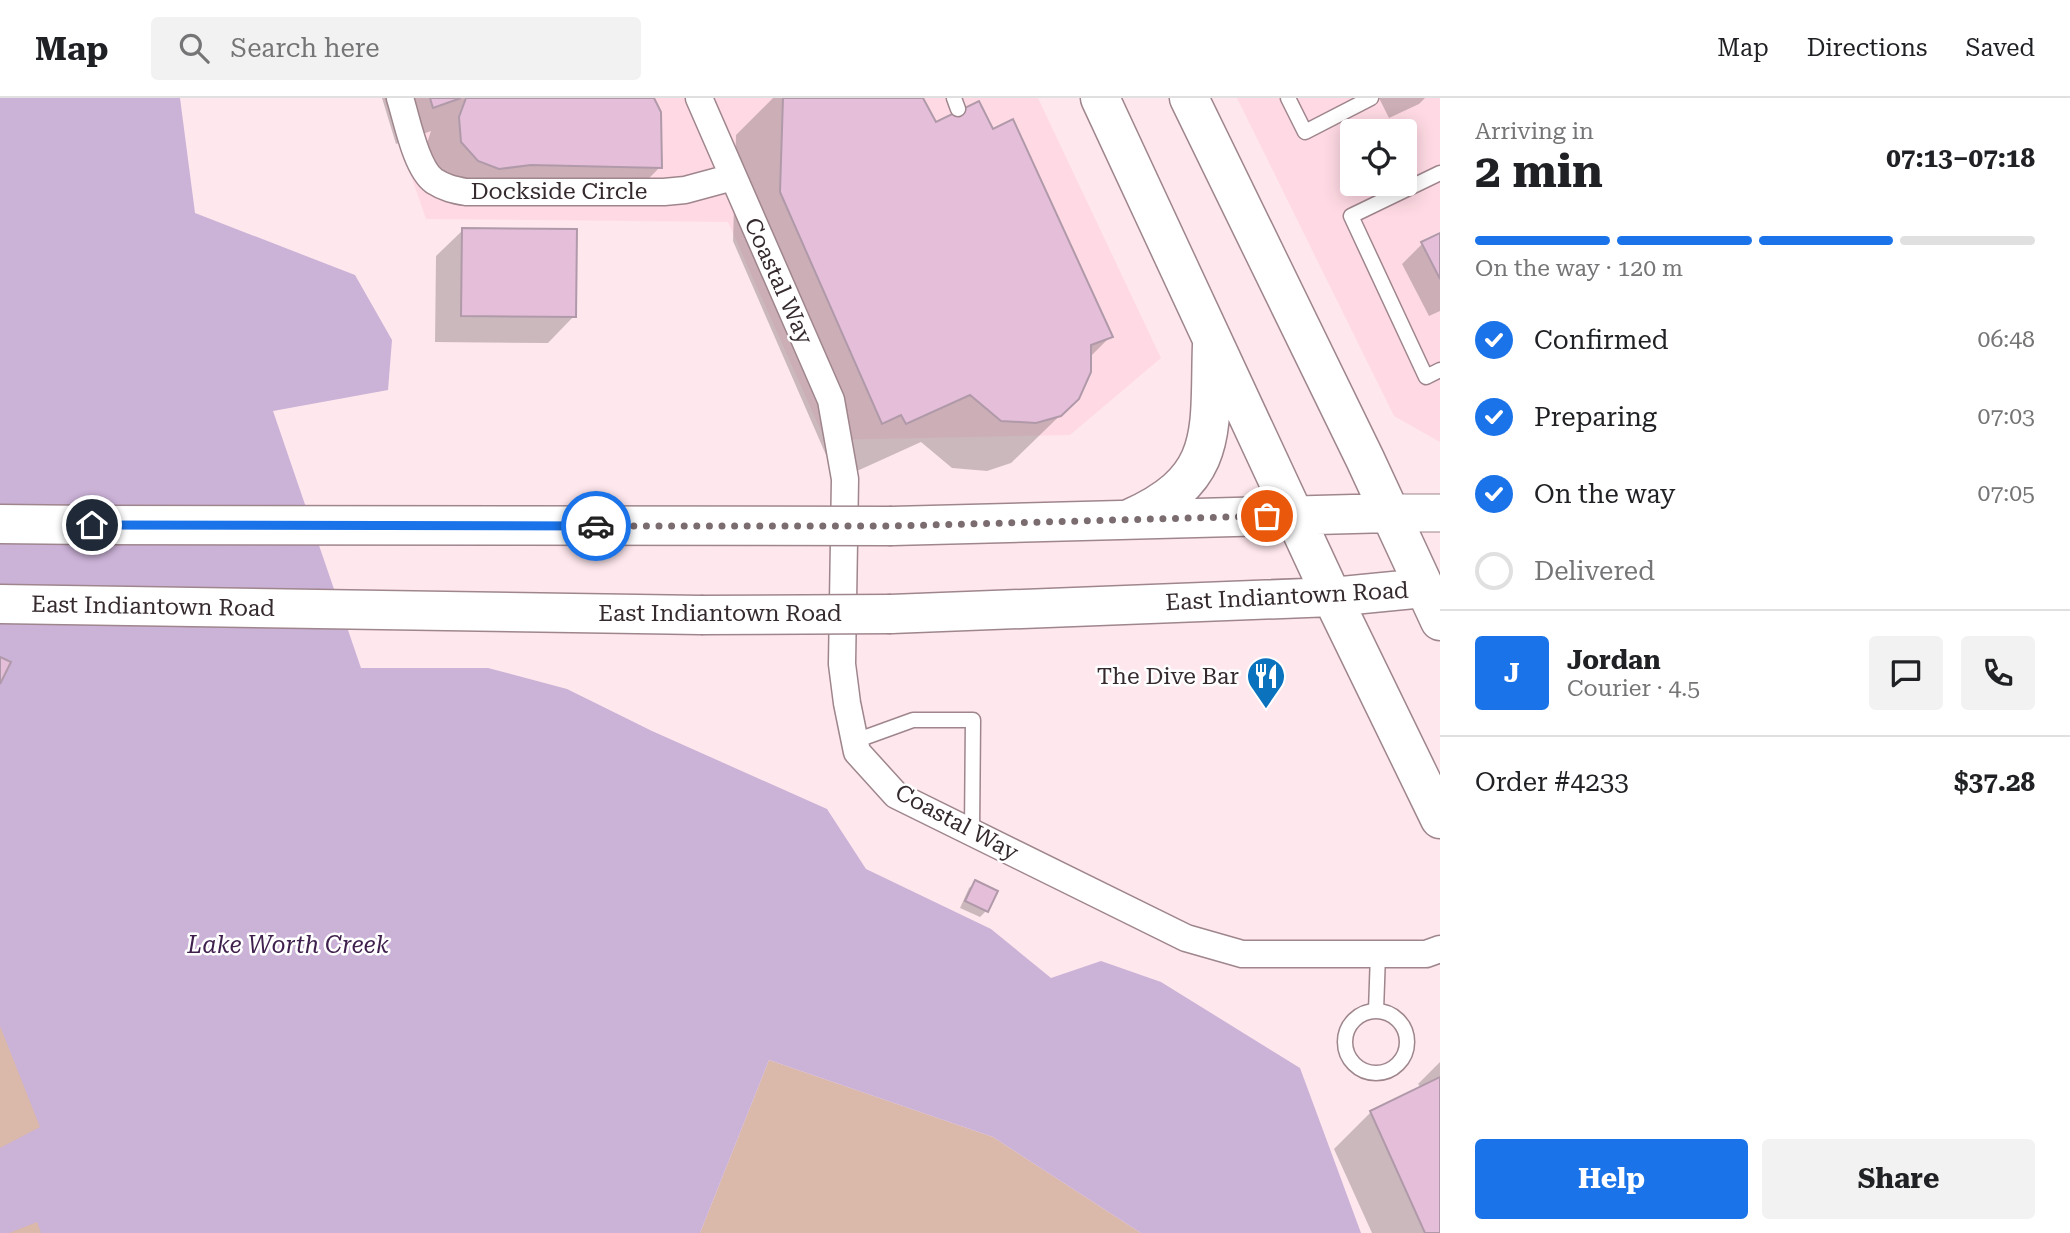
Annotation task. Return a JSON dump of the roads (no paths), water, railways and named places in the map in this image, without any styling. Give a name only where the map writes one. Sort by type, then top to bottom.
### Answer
[{"type":"main road","points":[[1100,98],[1332,597],[1440,819]]},
{"type":"main road","points":[[1189,98],[1390,513],[1435,598]]},
{"type":"main road","points":[[1126,520],[1159,505],[1184,485],[1200,463],[1209,432],[1212,340]]},
{"type":"main road","points":[[0,524],[892,526],[1390,513]]},
{"type":"main road","name":"East Indiantown Road","points":[[0,604],[701,615],[891,614],[1332,597],[1435,598]]},
{"type":"street","name":"Dockside Circle","points":[[400,98],[421,162],[431,179],[447,189],[467,192],[664,192],[685,190],[733,177]]},
{"type":"street","name":"Coastal Way","points":[[699,98],[831,400],[845,479],[842,664],[857,752],[896,795],[1186,938],[1242,954],[1426,954],[1440,949]]},
{"type":"street","points":[[1390,513],[1440,513]]},
{"type":"lane","points":[[1288,98],[1305,132],[1371,98]]},
{"type":"lane","points":[[1440,173],[1351,216],[1426,377],[1440,370]]},
{"type":"lane","points":[[855,741],[913,720],[973,720],[972,832]]},
{"type":"lane","points":[[1376,1011],[1378,954]]},
{"type":"lane","points":[[1376,1011],[1394,1017],[1401,1024],[1407,1045],[1404,1056],[1392,1069],[1382,1073],[1369,1073],[1359,1069],[1348,1056],[1345,1037],[1356,1018],[1376,1011]]},
{"type":"water","name":"Lake Worth Creek","points":[[0,98],[180,98],[195,213],[355,275],[392,340],[388,390],[273,411],[361,668],[488,668],[567,689],[652,731],[827,809],[866,869],[991,929],[1051,978],[1101,961],[1161,982],[1300,1068],[1361,1233],[1141,1233],[993,1137],[769,1060],[700,1233],[41,1233],[37,1222],[9,1233],[0,1233],[0,1148],[40,1127],[0,1026]]},
{"type":"place","name":"The Dive Bar","points":[[1266,710]]}]
